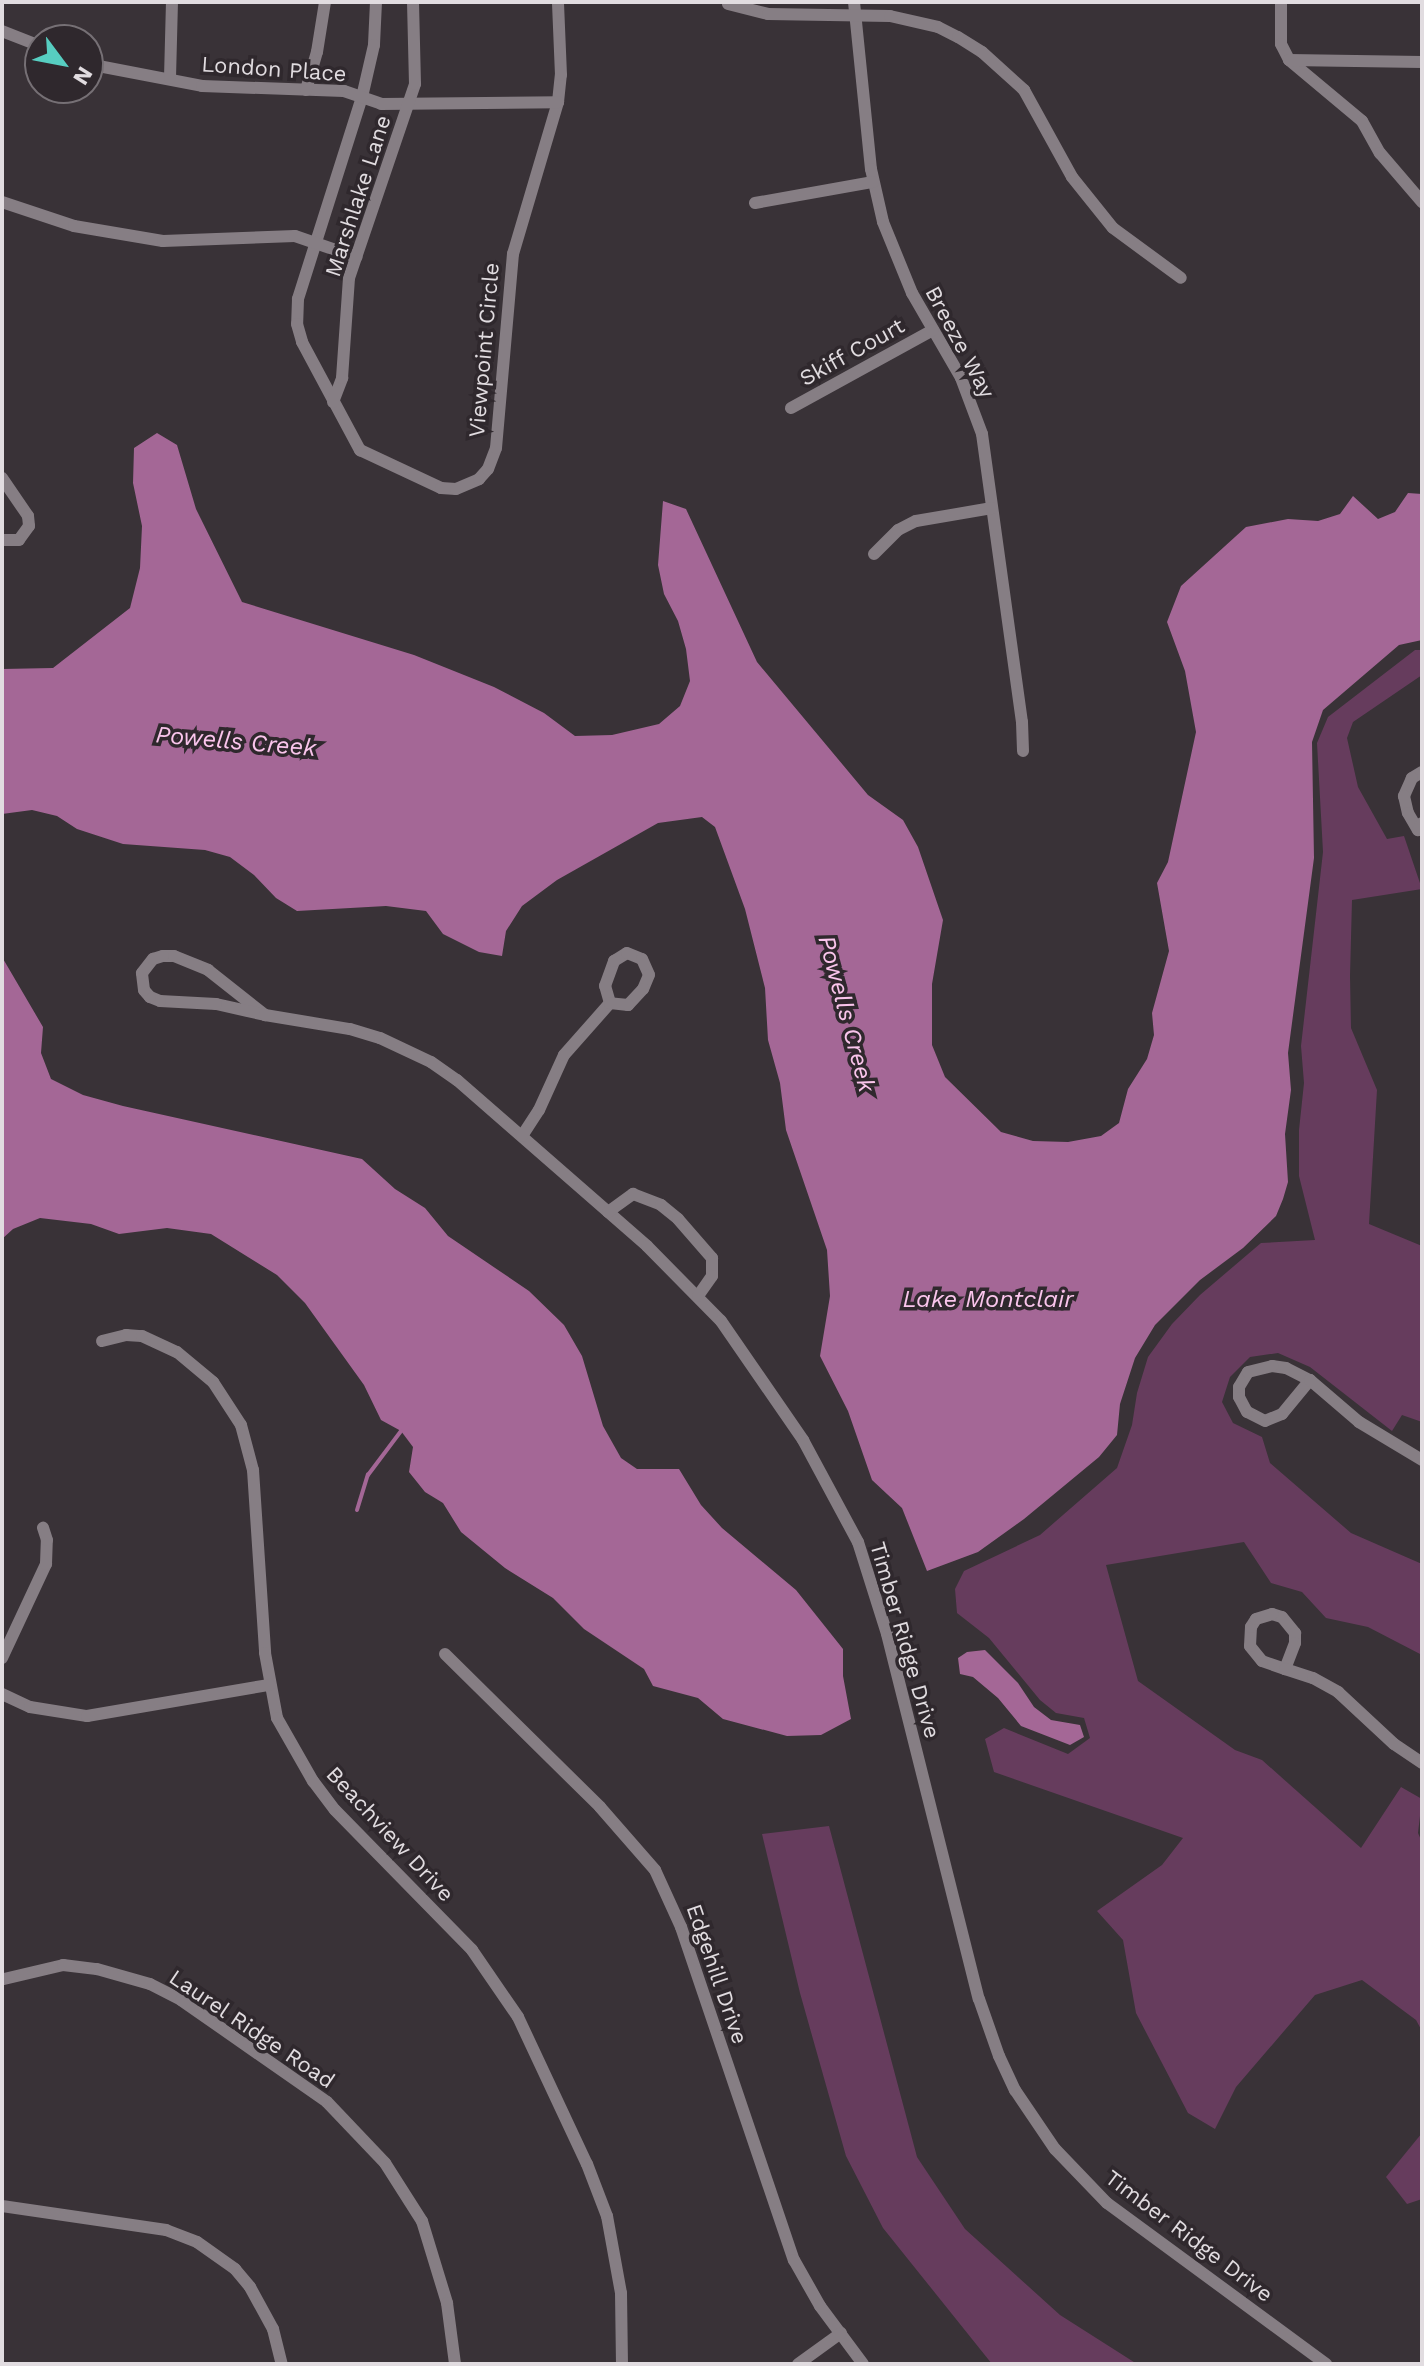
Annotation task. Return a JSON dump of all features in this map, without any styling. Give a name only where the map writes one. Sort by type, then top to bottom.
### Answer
[{"type":"street","points":[[170,78],[172,2]]},
{"type":"street","points":[[306,90],[317,52],[325,2]]},
{"type":"street","name":"Viewpoint Circle","points":[[376,2],[374,45],[362,97],[298,299],[297,324],[302,342],[360,450],[368,457],[441,488],[468,485],[488,469],[496,448],[513,254],[558,102],[561,75],[558,2]]},
{"type":"street","name":"Marshlake Lane","points":[[333,402],[342,378],[349,278],[415,84],[413,2]]},
{"type":"street","points":[[1281,2],[1281,44],[1289,60],[1362,121],[1380,153],[1422,202]]},
{"type":"street","points":[[728,4],[768,14],[854,9],[916,21],[958,37],[982,52],[1024,90],[1072,177],[1113,228],[1181,278]]},
{"type":"street","name":"Breeze Way","points":[[854,9],[873,182],[896,258],[973,405],[982,434],[1022,722],[1023,751]]},
{"type":"street","points":[[2,31],[24,40]]},
{"type":"street","points":[[1289,60],[1422,62]]},
{"type":"street","name":"London Place","points":[[104,67],[202,86],[344,91],[362,97]]},
{"type":"street","points":[[362,97],[381,104],[558,102]]},
{"type":"street","points":[[755,203],[873,182]]},
{"type":"street","points":[[2,202],[74,226],[163,241],[275,235],[315,242],[356,257]]},
{"type":"street","name":"Skiff Court","points":[[791,408],[933,330]]},
{"type":"street","points":[[2,478],[28,516],[29,526],[19,540],[2,540]]},
{"type":"street","points":[[874,554],[898,530],[916,521],[992,508]]},
{"type":"street","points":[[1421,831],[1408,813],[1404,796],[1412,778],[1422,772]]},
{"type":"street","points":[[627,953],[642,959],[649,975],[643,989],[628,1005],[610,1003],[605,986],[614,961],[627,953]]},
{"type":"street","name":"Timber Ridge Drive","points":[[265,1015],[228,982],[174,956],[153,959],[142,973],[144,990],[160,1001],[216,1004],[265,1015],[350,1029],[403,1047],[457,1080],[608,1212],[698,1296],[750,1359],[803,1440],[858,1542],[887,1634],[979,1999],[1015,2090],[1055,2149],[1107,2203],[1326,2364]]},
{"type":"street","points":[[522,1136],[539,1110],[564,1055],[610,1003]]},
{"type":"street","points":[[608,1212],[633,1194],[661,1205],[678,1219],[712,1258],[712,1276],[698,1296]]},
{"type":"street","name":"Beachview Drive","points":[[102,1341],[126,1335],[142,1336],[177,1352],[213,1382],[241,1425],[253,1470],[269,1685],[277,1718],[313,1781],[335,1810],[472,1950],[518,2017],[587,2164],[607,2216],[621,2293],[622,2364]]},
{"type":"street","points":[[1310,1380],[1274,1419],[1255,1418],[1247,1412],[1239,1397],[1242,1378],[1257,1367],[1286,1368],[1310,1380],[1359,1422],[1422,1460]]},
{"type":"street","points":[[2,1658],[46,1564],[47,1540],[43,1528]]},
{"type":"street","points":[[1285,1669],[1295,1643],[1289,1623],[1272,1614],[1256,1619],[1248,1637],[1255,1655],[1285,1669],[1313,1678],[1338,1692],[1394,1744],[1422,1763]]},
{"type":"street","name":"Edgehill Drive","points":[[445,1654],[610,1817],[655,1870],[681,1927],[794,2260],[812,2294],[863,2364]]},
{"type":"street","points":[[2,1694],[30,1707],[87,1716],[269,1685]]},
{"type":"street","name":"Laurel Ridge Road","points":[[4,1979],[38,1968],[63,1965],[97,1969],[150,1984],[181,2000],[327,2102],[385,2163],[422,2221],[447,2303],[455,2364]]},
{"type":"street","points":[[2,2206],[166,2230],[197,2242],[235,2269],[250,2287],[273,2329],[282,2364]]},
{"type":"street","points":[[798,2364],[841,2333]]},
{"type":"shaded area","points":[[1415,650],[1422,650],[1422,675],[1353,722],[1347,738],[1358,787],[1387,839],[1404,836],[1422,889],[1352,900],[1350,976],[1351,1028],[1377,1090],[1369,1224],[1422,1246],[1422,1422],[1402,1415],[1392,1431],[1310,1367],[1278,1353],[1250,1357],[1230,1377],[1222,1402],[1233,1423],[1262,1437],[1270,1463],[1351,1533],[1422,1564],[1422,1655],[1368,1627],[1326,1618],[1302,1592],[1271,1583],[1244,1542],[1106,1565],[1138,1681],[1235,1750],[1262,1760],[1361,1848],[1401,1787],[1422,1799],[1418,1833],[1422,1842],[1422,2031],[1416,2020],[1362,1980],[1315,1995],[1236,2087],[1215,2129],[1188,2113],[1136,2013],[1123,1940],[1097,1911],[1162,1865],[1183,1838],[994,1772],[985,1739],[1004,1728],[1068,1754],[1090,1738],[1084,1718],[1056,1713],[1040,1700],[989,1638],[957,1613],[955,1589],[964,1571],[1040,1535],[1117,1468],[1132,1425],[1137,1393],[1148,1357],[1172,1324],[1200,1295],[1261,1243],[1315,1240],[1299,1176],[1299,1130],[1304,1083],[1301,1046],[1323,852],[1317,743],[1328,717]]},
{"type":"shaded area","points":[[829,1826],[917,2157],[965,2229],[1060,2315],[1137,2364],[992,2364],[883,2228],[846,2156],[800,1993],[762,1834]]},
{"type":"shaded area","points":[[1422,2133],[1422,2199],[1407,2204],[1386,2177]]},
{"type":"water","name":"Lake Montclair","points":[[157,433],[177,445],[196,509],[242,602],[414,655],[494,687],[544,713],[575,736],[612,735],[659,724],[680,706],[690,681],[686,649],[678,621],[664,594],[658,565],[663,501],[686,509],[757,662],[868,795],[903,820],[918,847],[943,920],[932,984],[932,1045],[945,1077],[1001,1132],[1033,1141],[1068,1142],[1101,1136],[1119,1123],[1128,1089],[1147,1059],[1154,1035],[1152,1013],[1169,951],[1157,883],[1168,862],[1196,732],[1185,671],[1167,622],[1181,586],[1246,527],[1288,519],[1318,521],[1340,514],[1353,496],[1378,519],[1395,512],[1408,493],[1422,494],[1422,640],[1399,645],[1323,710],[1312,742],[1314,858],[1288,1053],[1291,1090],[1285,1134],[1288,1182],[1283,1199],[1276,1216],[1243,1248],[1200,1280],[1155,1325],[1135,1358],[1120,1404],[1117,1435],[1099,1457],[1024,1519],[978,1552],[927,1571],[902,1508],[872,1480],[848,1411],[820,1356],[830,1296],[827,1250],[786,1130],[780,1083],[768,1040],[765,988],[745,909],[715,827],[702,817],[658,823],[557,880],[522,906],[506,931],[502,956],[479,952],[443,934],[426,911],[386,906],[297,911],[276,898],[254,875],[230,857],[205,850],[123,844],[77,829],[57,816],[32,810],[2,814],[2,669],[53,668],[130,608],[140,568],[142,526],[133,483],[134,448]]},
{"type":"water","points":[[2,957],[43,1027],[41,1053],[51,1079],[83,1095],[123,1106],[362,1159],[395,1189],[425,1208],[448,1236],[529,1291],[564,1325],[582,1356],[603,1426],[621,1458],[637,1469],[679,1469],[701,1505],[722,1528],[796,1590],[843,1649],[843,1676],[851,1719],[821,1735],[787,1736],[723,1719],[698,1698],[653,1686],[644,1669],[584,1629],[553,1598],[505,1568],[461,1532],[443,1503],[425,1492],[409,1472],[413,1447],[401,1431],[381,1420],[364,1385],[305,1303],[277,1275],[211,1234],[167,1228],[119,1234],[91,1224],[40,1218],[13,1229],[2,1239]]},
{"type":"water","points":[[985,1650],[1018,1683],[1034,1707],[1051,1720],[1080,1725],[1084,1737],[1070,1745],[1021,1726],[998,1698],[973,1677],[960,1674],[958,1658],[967,1652]]},
{"type":"waterway","points":[[357,1510],[368,1475],[401,1431]]},
{"type":"water label","name":"Powells Creek","points":[[236,742]]},
{"type":"water label","name":"Powells Creek","points":[[846,1014]]}]
